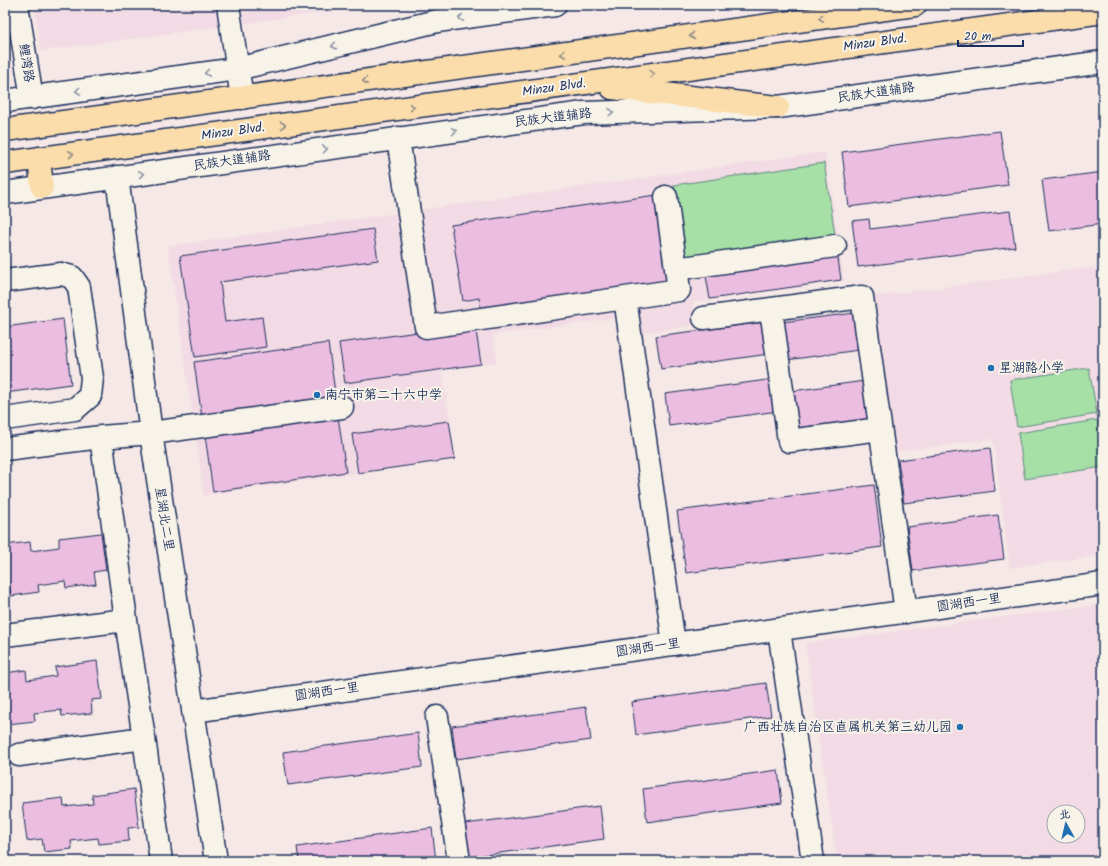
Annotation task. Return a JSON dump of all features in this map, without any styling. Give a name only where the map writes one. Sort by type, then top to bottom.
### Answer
[{"type":"highway","points":[[5,130],[915,5]]},
{"type":"highway","name":"Minzu Blvd.","points":[[5,163],[1103,12]]},
{"type":"highway","points":[[581,84],[778,107]]},
{"type":"highway","points":[[39,158],[42,187]]},
{"type":"street","name":"鲤湾路","points":[[16,5],[32,98]]},
{"type":"street","points":[[228,5],[242,98]]},
{"type":"street","points":[[5,101],[238,69],[436,13],[555,5]]},
{"type":"street","name":"民族大道辅路","points":[[5,192],[584,113],[778,107],[1103,62]]},
{"type":"street","points":[[398,138],[426,327],[679,290],[666,196]]},
{"type":"street","name":"星湖北二里","points":[[117,177],[151,433],[216,861]]},
{"type":"street","points":[[676,268],[835,246]]},
{"type":"street","points":[[5,281],[60,274],[72,277],[79,287],[92,378],[90,396],[75,409],[5,419]]},
{"type":"street","points":[[704,318],[862,297],[906,612]]},
{"type":"street","points":[[625,298],[674,644]]},
{"type":"street","points":[[771,309],[789,441],[880,429]]},
{"type":"street","points":[[5,449],[101,437],[151,433],[342,407]]},
{"type":"street","points":[[101,437],[161,861]]},
{"type":"street","name":"圆湖西一里","points":[[193,711],[1103,584]]},
{"type":"street","points":[[5,635],[126,620]]},
{"type":"street","points":[[779,630],[812,861]]},
{"type":"street","points":[[438,717],[459,861]]},
{"type":"street","points":[[19,755],[144,738]]},
{"type":"shaded area","points":[[34,5],[377,5],[41,51]]},
{"type":"shaded area","name":"南宁市第二十六中学","points":[[825,152],[844,280],[693,302],[696,325],[643,333],[684,619],[659,622],[615,318],[493,335],[497,362],[442,370],[455,459],[204,495],[168,246]]},
{"type":"shaded area","name":"星湖路小学","points":[[1103,266],[1103,555],[1010,568],[993,439],[890,452],[869,297]]},
{"type":"shaded area","name":"广西壮族自治区直属机关第三幼儿园","points":[[1103,604],[1103,861],[837,861],[805,643]]},
{"type":"green space","points":[[824,163],[836,241],[685,263],[674,185]]},
{"type":"green space","points":[[1089,368],[1097,414],[1017,427],[1010,380]]},
{"type":"green space","points":[[1097,420],[1103,467],[1025,479],[1018,433]]},
{"type":"building","points":[[1000,131],[1008,185],[849,207],[842,152]]},
{"type":"building","points":[[1103,172],[1103,224],[1049,231],[1042,180]]},
{"type":"building","points":[[656,195],[669,286],[481,314],[479,298],[463,301],[451,225]]},
{"type":"building","points":[[1010,211],[1015,247],[858,267],[852,221],[869,219],[870,229]]},
{"type":"building","points":[[373,229],[378,260],[220,282],[225,322],[262,317],[266,347],[195,357],[180,256]]},
{"type":"building","points":[[837,251],[841,280],[710,299],[705,270]]},
{"type":"building","points":[[855,313],[859,350],[787,360],[782,322]]},
{"type":"building","points":[[63,319],[71,384],[5,393],[5,327]]},
{"type":"building","points":[[764,322],[769,354],[661,369],[656,336]]},
{"type":"building","points":[[475,324],[481,364],[345,383],[339,343]]},
{"type":"building","points":[[328,343],[336,399],[202,418],[194,362]]},
{"type":"building","points":[[774,379],[778,411],[669,426],[665,394]]},
{"type":"building","points":[[864,381],[869,419],[797,428],[792,391]]},
{"type":"building","points":[[338,416],[346,472],[213,492],[205,435]]},
{"type":"building","points":[[449,421],[455,459],[358,473],[352,434]]},
{"type":"building","points":[[990,448],[995,491],[904,503],[898,460]]},
{"type":"building","points":[[874,485],[882,547],[686,573],[677,511]]},
{"type":"building","points":[[998,515],[1004,559],[913,571],[907,527]]},
{"type":"building","points":[[101,533],[106,570],[94,572],[96,584],[66,588],[65,581],[38,585],[39,592],[11,596],[9,582],[5,583],[5,545],[30,542],[31,551],[59,547],[59,538]]},
{"type":"building","points":[[97,661],[102,699],[91,700],[92,713],[62,716],[61,710],[34,713],[35,721],[7,724],[5,711],[5,673],[26,670],[27,680],[56,676],[55,667]]},
{"type":"building","points":[[766,683],[771,716],[636,735],[632,702]]},
{"type":"building","points":[[586,707],[591,740],[456,759],[452,726]]},
{"type":"building","points":[[418,733],[422,767],[288,785],[283,752]]},
{"type":"building","points":[[778,770],[782,803],[647,822],[643,789]]},
{"type":"building","points":[[134,789],[139,827],[128,828],[129,841],[99,844],[98,838],[71,841],[72,849],[44,852],[42,839],[27,841],[22,803],[63,798],[64,807],[93,804],[92,795]]},
{"type":"building","points":[[600,806],[604,839],[470,857],[465,824]]},
{"type":"building","points":[[432,828],[436,861],[299,861],[297,847]]},
{"type":"building","points":[[791,857],[792,861],[760,861]]},
{"type":"place","name":"星湖路小学","points":[[991,368]]},
{"type":"place","name":"南宁市第二十六中学","points":[[317,395]]},
{"type":"place","name":"广西壮族自治区直属机关第三幼儿园","points":[[960,727]]}]
